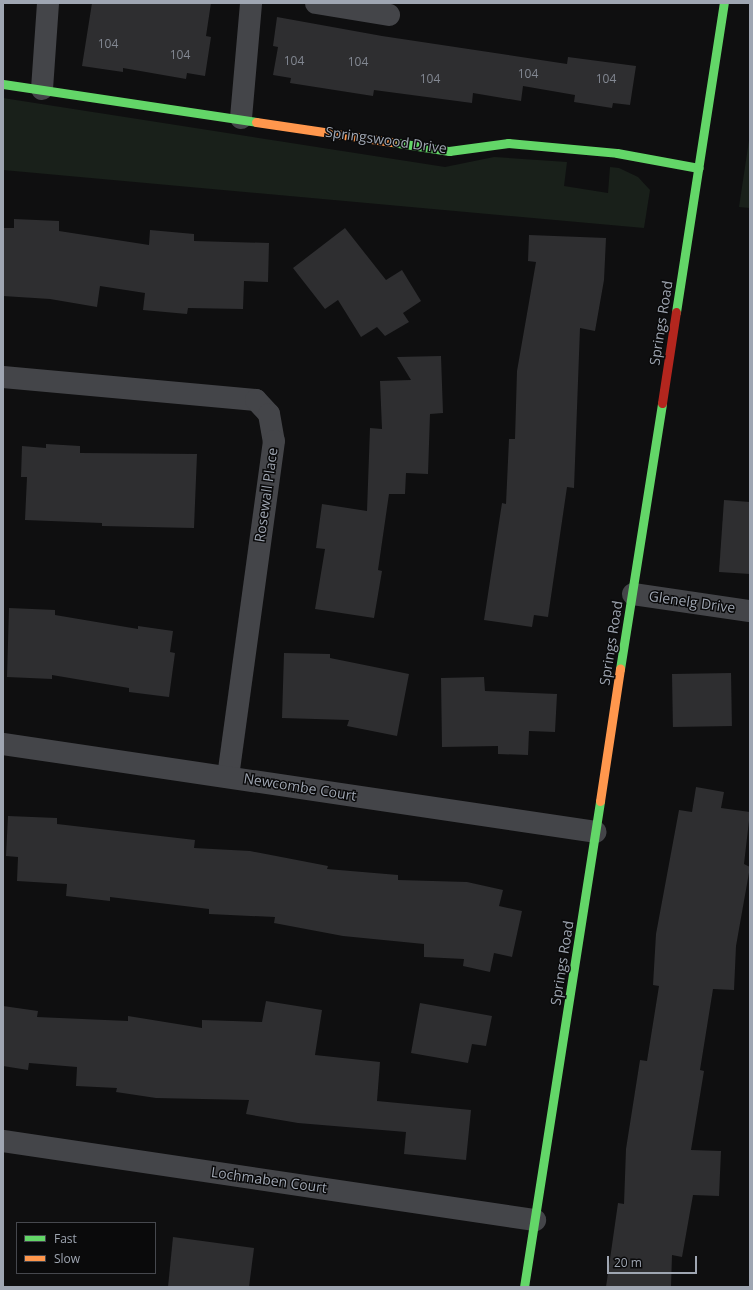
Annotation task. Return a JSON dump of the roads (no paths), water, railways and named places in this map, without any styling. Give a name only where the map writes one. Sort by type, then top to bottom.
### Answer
[{"type":"main road","name":"Springs Road","points":[[524,1287],[724,3]]},
{"type":"main road","name":"Springswood Drive","points":[[3,84],[241,118],[448,151],[508,143],[617,153],[699,168]]},
{"type":"street","points":[[42,90],[48,3]]},
{"type":"street","points":[[241,118],[251,3]]},
{"type":"street","points":[[316,3],[389,15]]},
{"type":"street","name":"Rosewall Place","points":[[3,377],[256,400],[269,414],[274,441],[228,776]]},
{"type":"street","name":"Glenelg Drive","points":[[633,594],[750,611]]},
{"type":"street","name":"Newcombe Court","points":[[3,744],[228,776],[596,832]]},
{"type":"street","name":"Lochmaben Court","points":[[3,1141],[535,1220]]}]
